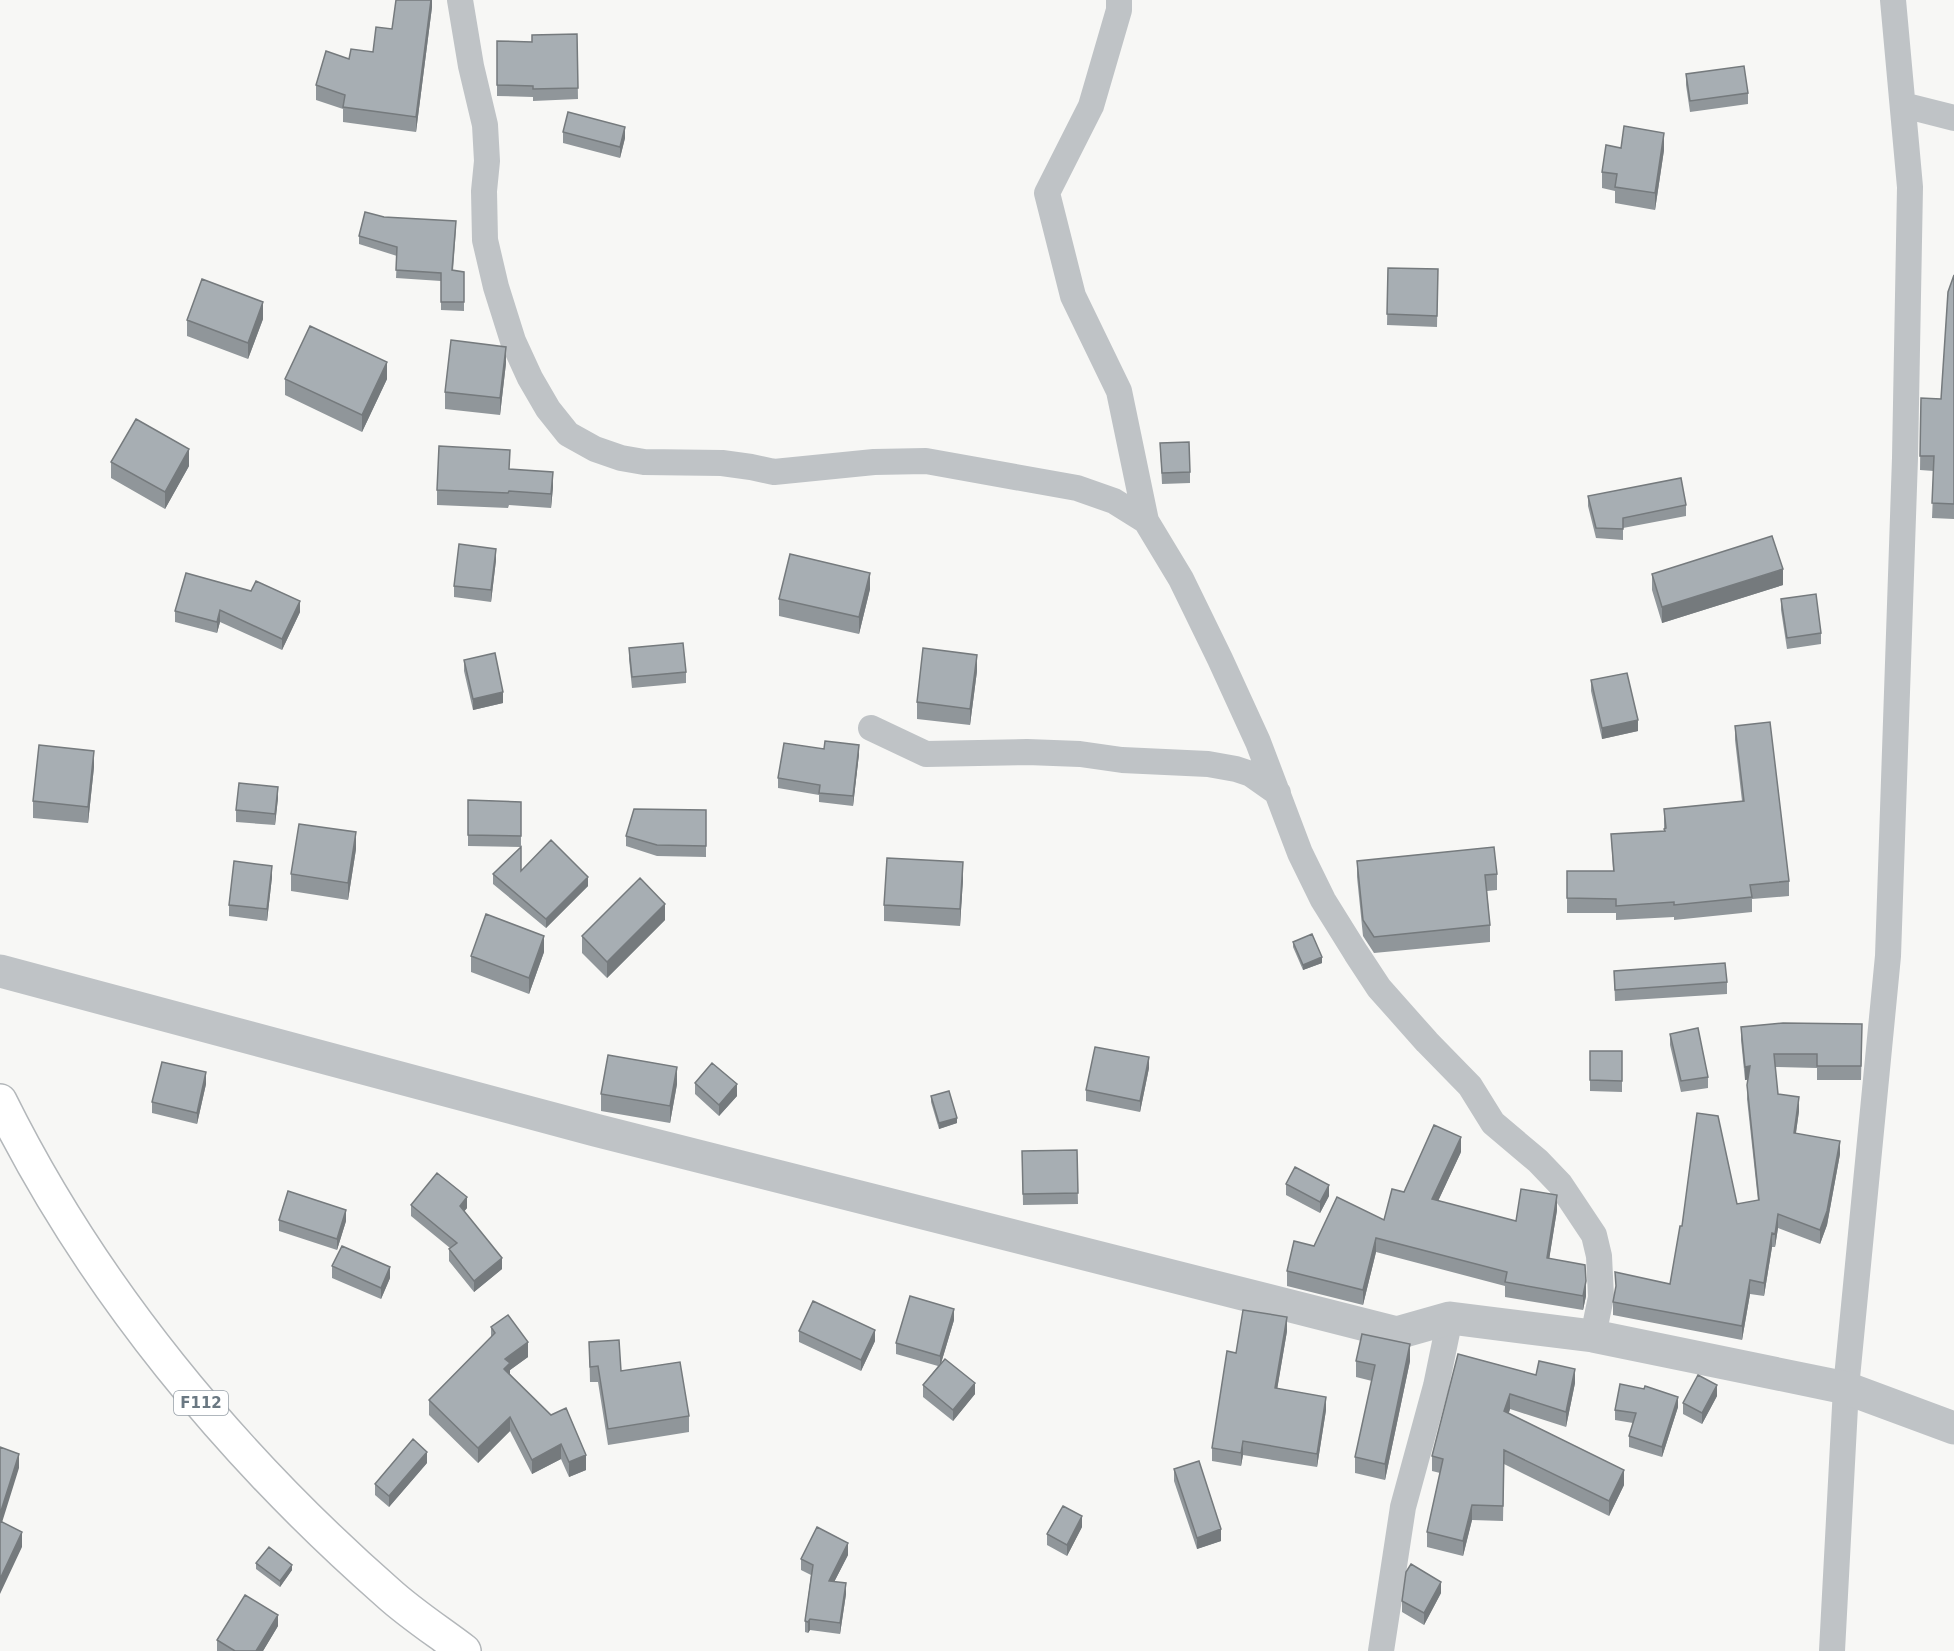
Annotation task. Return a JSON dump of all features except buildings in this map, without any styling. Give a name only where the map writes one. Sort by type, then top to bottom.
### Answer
[{"type":"main road","name":"F112","points":[[0,1101],[14,1130],[77,1239],[137,1323],[205,1408],[291,1502],[389,1595],[464,1651]]},
{"type":"street","points":[[459,0],[485,125],[487,160],[484,191],[485,240],[496,287],[513,341],[530,378],[548,409],[568,434],[595,450],[621,458],[644,462],[722,463],[774,472],[874,462],[926,461],[1077,488],[1114,501],[1146,521]]},
{"type":"street","points":[[1119,0],[1119,10],[1092,106],[1047,194],[1073,296],[1119,391],[1146,521],[1180,579],[1220,659],[1278,793],[1300,853],[1323,900],[1379,988],[1470,1086],[1493,1123],[1538,1161],[1560,1184],[1594,1235],[1599,1256],[1601,1298],[1593,1336]]},
{"type":"street","points":[[1832,1651],[1846,1388],[1888,956],[1904,469],[1910,198],[1893,0]]},
{"type":"street","points":[[1903,105],[1954,118]]},
{"type":"street","points":[[871,728],[926,754],[1027,752],[1208,764],[1251,774],[1278,793]]},
{"type":"street","points":[[0,971],[607,1133],[1397,1333],[1450,1318],[1593,1336],[1846,1388],[1954,1428]]},
{"type":"street","points":[[1381,1651],[1402,1507],[1436,1386],[1450,1318]]}]
